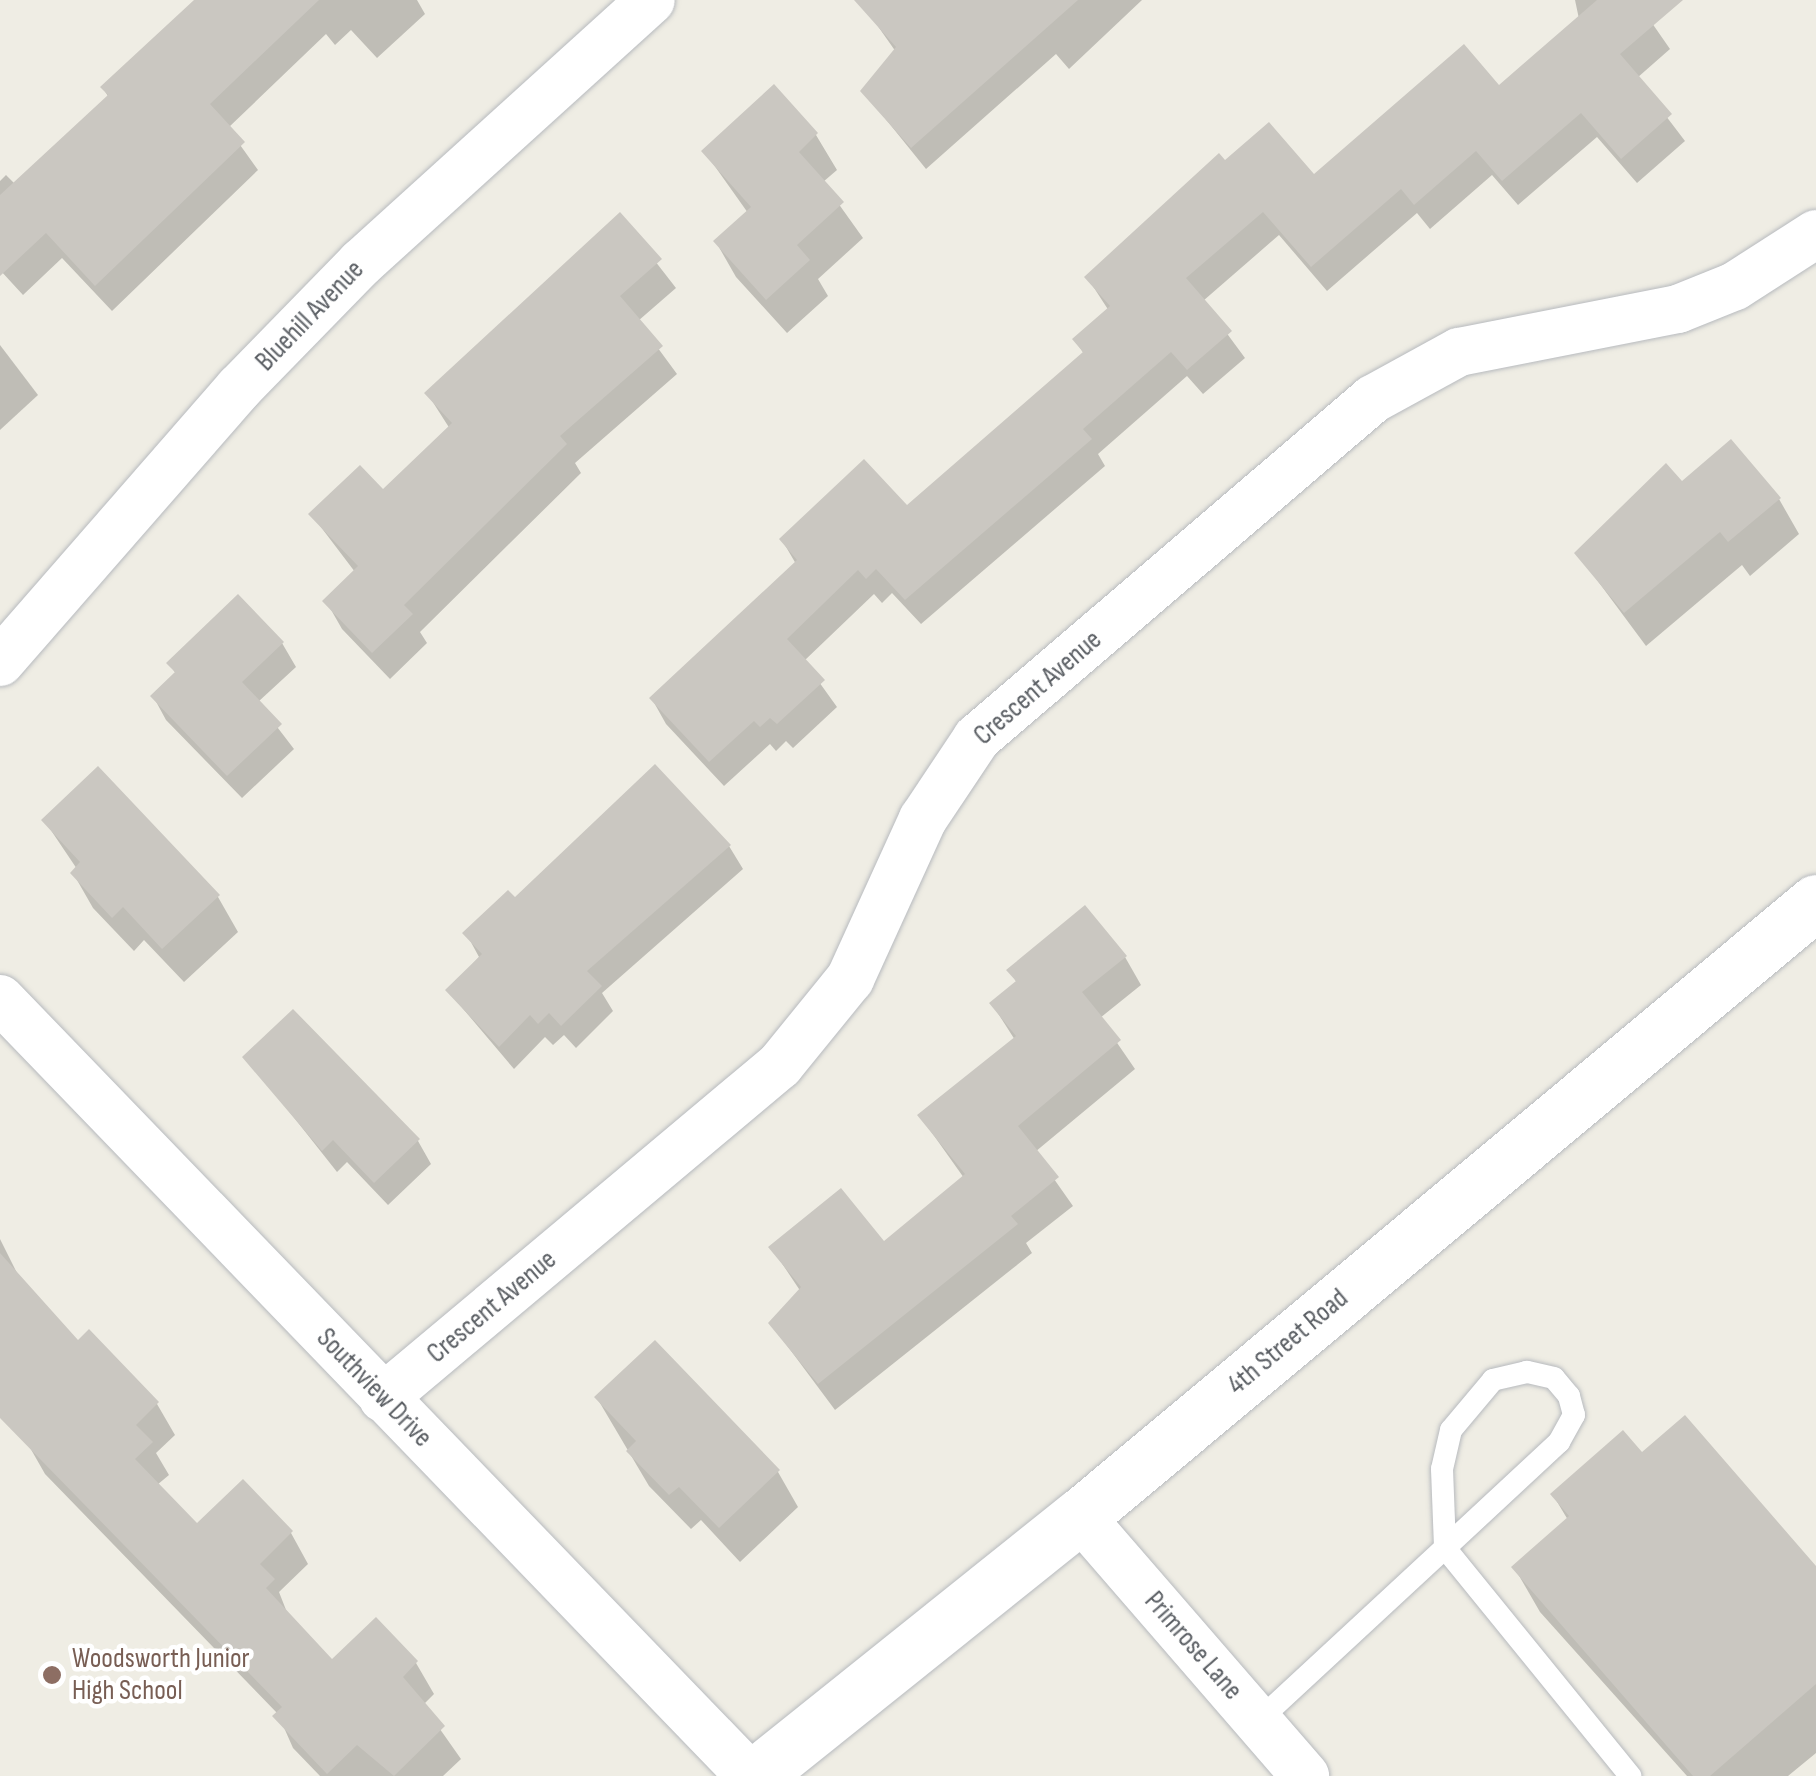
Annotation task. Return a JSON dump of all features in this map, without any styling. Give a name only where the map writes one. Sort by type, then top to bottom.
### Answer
[{"type":"street","name":"Bluehill Avenue","points":[[0,662],[239,388],[361,263],[651,0]]},
{"type":"street","name":"Crescent Avenue","points":[[383,1398],[780,1065],[850,979],[922,819],[977,738],[1373,399],[1459,352],[1678,309],[1735,286],[1816,234]]},
{"type":"street","name":"4th Street Road","points":[[752,1776],[1080,1516],[1811,916]]},
{"type":"street","name":"Southview Drive","points":[[0,998],[752,1776]]},
{"type":"street","name":"Primrose Lane","points":[[1080,1516],[1305,1776]]},
{"type":"lane","points":[[1258,1722],[1445,1548],[1560,1442],[1574,1415],[1554,1378],[1527,1372],[1492,1380],[1470,1400],[1452,1430],[1442,1470],[1445,1548],[1630,1776]]},
{"type":"building","points":[[194,0],[319,0],[210,104],[245,142],[95,286],[46,233],[0,276],[0,195],[108,95],[100,87]]},
{"type":"building","points":[[854,0],[1078,0],[911,148],[860,91],[896,47]]},
{"type":"building","points":[[1597,0],[1683,0],[1620,54],[1672,114],[1621,159],[1581,113],[1502,181],[1476,151],[1414,205],[1401,189],[1311,267],[1263,212],[1186,278],[1232,331],[1187,370],[1171,352],[1083,429],[1092,439],[905,600],[876,569],[866,579],[858,570],[787,639],[825,680],[777,724],[770,718],[760,727],[754,721],[709,762],[649,698],[797,560],[779,539],[864,459],[907,505],[1083,352],[1072,339],[1110,306],[1084,277],[1219,153],[1225,160],[1269,122],[1314,174],[1464,44],[1499,85]]},
{"type":"building","points":[[774,84],[818,133],[799,152],[844,202],[797,245],[810,260],[766,300],[713,241],[751,207],[701,151]]},
{"type":"building","points":[[620,212],[662,259],[620,296],[663,346],[560,436],[567,444],[404,605],[413,614],[372,653],[322,601],[358,566],[308,514],[360,465],[383,489],[452,423],[424,393]]},
{"type":"building","points":[[1731,439],[1781,498],[1728,542],[1720,532],[1624,613],[1574,553],[1666,463],[1682,481]]},
{"type":"building","points":[[238,594],[284,642],[242,682],[282,724],[227,776],[150,696],[175,672],[166,663]]},
{"type":"building","points":[[655,764],[731,845],[587,971],[602,986],[561,1026],[549,1013],[538,1024],[530,1015],[499,1047],[445,990],[482,954],[462,933],[508,890],[515,897]]},
{"type":"building","points":[[98,766],[220,895],[162,949],[123,907],[112,918],[70,873],[80,862],[41,820]]},
{"type":"building","points":[[1085,905],[1127,956],[1082,992],[1121,1040],[1018,1126],[1059,1177],[1011,1216],[1018,1224],[818,1384],[768,1323],[801,1287],[768,1247],[841,1188],[884,1241],[965,1174],[917,1115],[1016,1036],[989,1003],[1016,981],[1006,970]]},
{"type":"building","points":[[293,1009],[420,1139],[374,1183],[333,1140],[322,1151],[242,1057]]},
{"type":"building","points":[[0,1253],[78,1340],[89,1329],[159,1402],[136,1425],[153,1442],[135,1459],[197,1523],[243,1479],[293,1531],[260,1564],[275,1579],[266,1588],[332,1659],[376,1617],[418,1661],[403,1677],[445,1726],[394,1776],[357,1745],[327,1774],[272,1716],[282,1707],[0,1418]]},
{"type":"building","points":[[655,1340],[780,1470],[719,1528],[679,1487],[669,1495],[626,1451],[636,1441],[594,1397]]},
{"type":"building","points":[[1685,1415],[1816,1566],[1816,1684],[1710,1776],[1693,1776],[1511,1567],[1569,1516],[1550,1494],[1623,1430],[1642,1452]]},
{"type":"place","name":"Woodsworth Junior High School","points":[[52,1675]]}]
